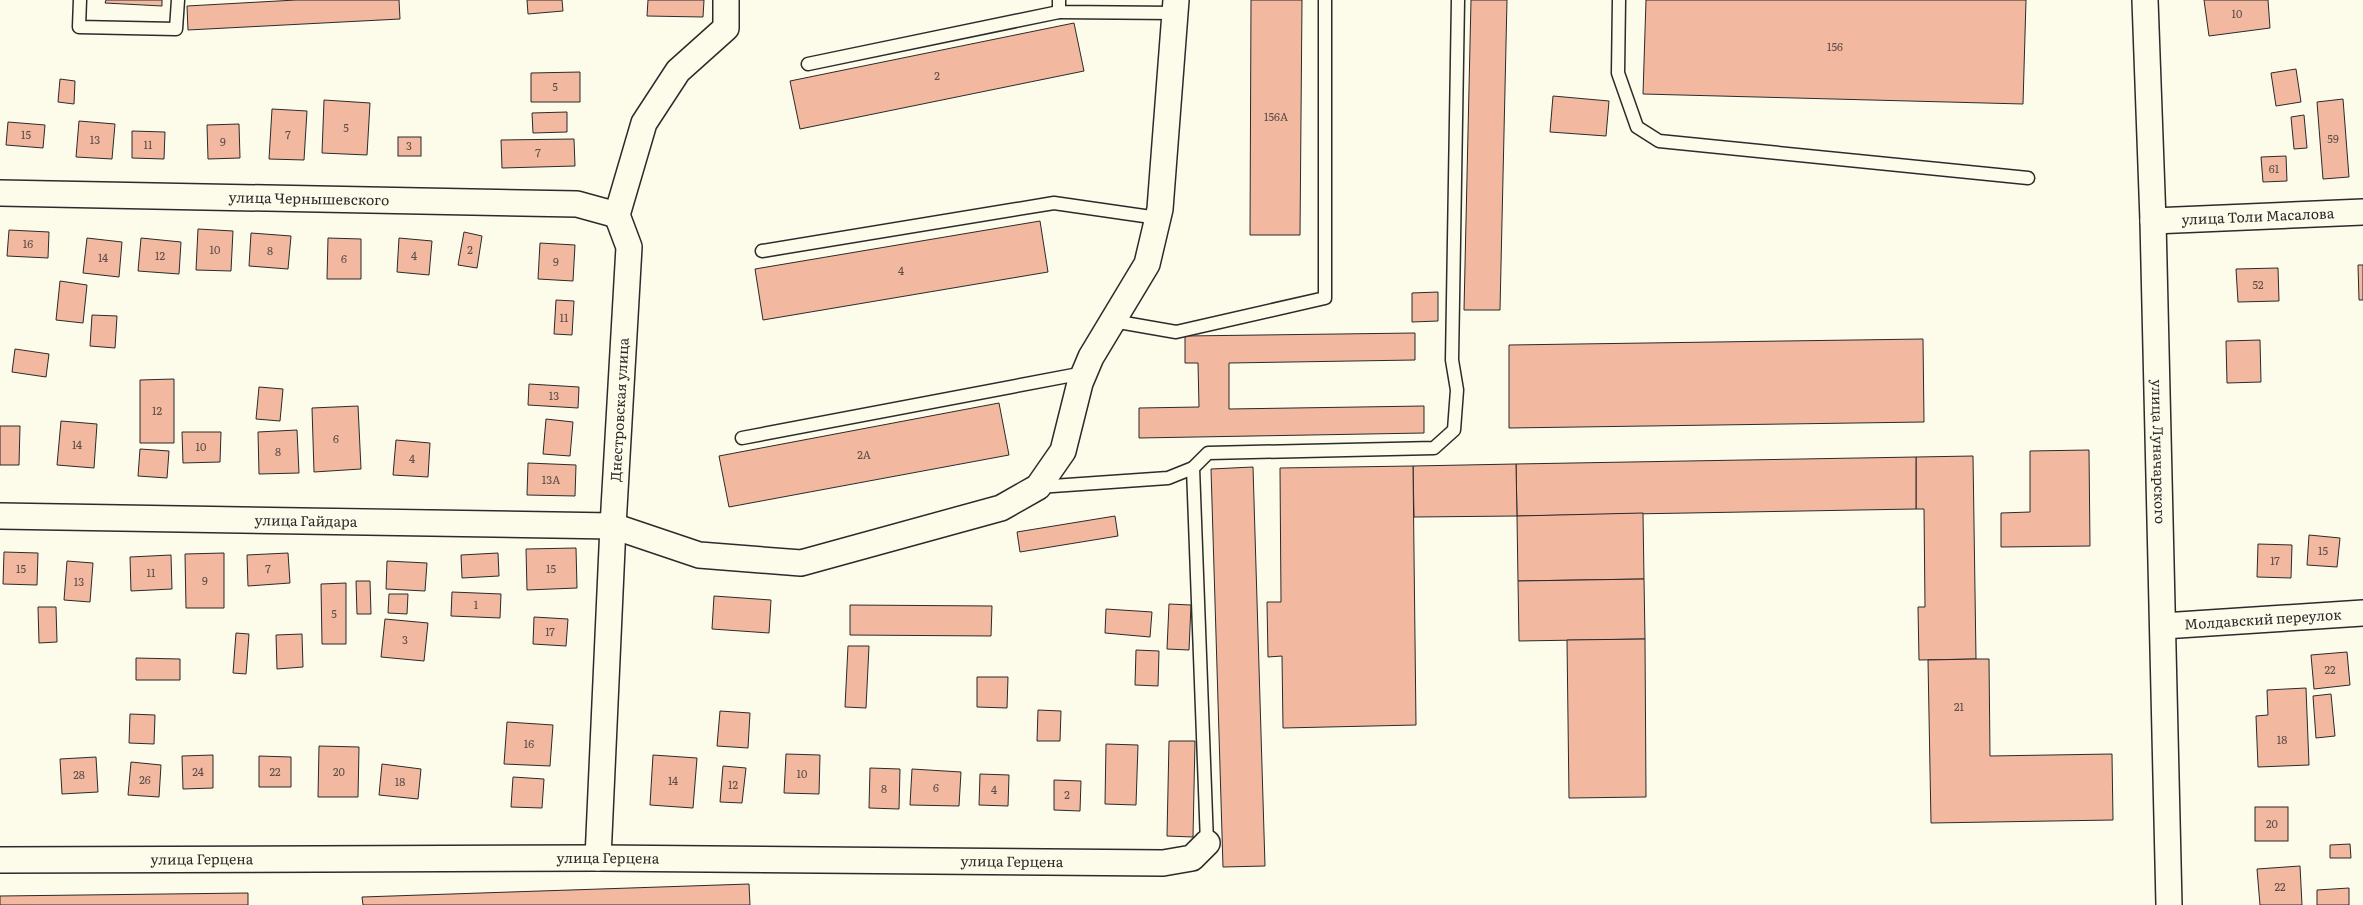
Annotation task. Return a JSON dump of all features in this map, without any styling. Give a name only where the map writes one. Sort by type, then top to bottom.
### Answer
[{"type":"street","points":[[617,215],[644,122],[678,71],[726,28],[726,0]]},
{"type":"street","name":"улица Луначарского","points":[[2145,0],[2153,221],[2169,905]]},
{"type":"street","points":[[1038,487],[1063,451],[1084,374],[1147,264],[1158,218],[1176,7]]},
{"type":"street","name":"улица Чернышевского","points":[[0,193],[577,204],[617,215]]},
{"type":"street","name":"улица Толи Масалова","points":[[2153,221],[2363,212]]},
{"type":"street","name":"Днестровская улица","points":[[598,858],[613,526],[629,247],[617,215]]},
{"type":"street","name":"улица Гайдара","points":[[0,516],[613,526],[699,555],[800,563],[1001,508],[1038,487]]},
{"type":"street","name":"Молдавский переулок","points":[[2163,626],[2363,613]]},
{"type":"street","name":"улица Герцена","points":[[0,860],[598,858],[1163,863],[1192,858],[1207,842]]},
{"type":"lane","points":[[80,0],[79,27],[176,29],[178,0]]},
{"type":"lane","points":[[1113,321],[1176,332],[1324,298],[1325,0]]},
{"type":"lane","points":[[1038,487],[1168,478],[1193,468],[1208,453],[1434,448],[1454,430],[1457,390],[1452,360],[1458,0]]},
{"type":"lane","points":[[1619,0],[1618,73],[1637,127],[1659,141],[2028,178]]},
{"type":"lane","points":[[808,64],[1059,6],[1176,7]]},
{"type":"lane","points":[[762,251],[1054,202],[1158,218]]},
{"type":"lane","points":[[742,438],[1084,374]]},
{"type":"lane","points":[[1193,468],[1207,842]]},
{"type":"building","points":[[106,0],[162,0],[162,6],[105,3]]},
{"type":"building","points":[[296,0],[399,0],[400,19],[188,30],[187,6]]},
{"type":"building","points":[[527,0],[562,0],[563,11],[528,14]]},
{"type":"building","points":[[648,0],[704,0],[703,17],[647,16]]},
{"type":"building","points":[[1251,0],[1302,0],[1300,235],[1250,235]]},
{"type":"building","points":[[1471,0],[1507,0],[1500,310],[1464,310]]},
{"type":"building","points":[[1646,0],[2026,0],[2023,104],[1643,94]]},
{"type":"building","points":[[2204,0],[2268,0],[2270,28],[2209,36]]},
{"type":"building","points":[[1074,23],[1084,71],[800,129],[790,81]]},
{"type":"building","points":[[2296,69],[2301,102],[2276,106],[2271,73]]},
{"type":"building","points":[[580,72],[580,102],[531,102],[531,73]]},
{"type":"building","points":[[60,79],[75,81],[74,104],[58,102]]},
{"type":"building","points":[[1553,96],[1609,101],[1606,136],[1550,132]]},
{"type":"building","points":[[2343,99],[2349,177],[2323,179],[2317,102]]},
{"type":"building","points":[[324,100],[370,103],[367,155],[322,153]]},
{"type":"building","points":[[272,109],[307,111],[304,160],[269,159]]},
{"type":"building","points":[[567,112],[567,132],[533,133],[532,113]]},
{"type":"building","points":[[2304,115],[2307,148],[2294,149],[2291,117]]},
{"type":"building","points":[[79,121],[115,124],[112,159],[76,157]]},
{"type":"building","points":[[8,122],[45,125],[43,148],[6,145]]},
{"type":"building","points":[[239,124],[240,158],[208,159],[207,125]]},
{"type":"building","points":[[132,131],[165,132],[164,159],[132,158]]},
{"type":"building","points":[[398,137],[421,137],[421,156],[398,156]]},
{"type":"building","points":[[574,139],[575,166],[502,168],[501,140]]},
{"type":"building","points":[[2286,156],[2287,181],[2263,182],[2261,157]]},
{"type":"building","points":[[1040,221],[1048,272],[763,320],[755,269]]},
{"type":"building","points":[[198,229],[233,231],[231,271],[196,270]]},
{"type":"building","points":[[9,230],[49,232],[48,258],[7,256]]},
{"type":"building","points":[[464,232],[482,236],[477,268],[458,265]]},
{"type":"building","points":[[251,233],[291,236],[288,269],[249,266]]},
{"type":"building","points":[[87,238],[122,242],[119,277],[83,273]]},
{"type":"building","points":[[141,238],[181,242],[179,274],[138,271]]},
{"type":"building","points":[[328,238],[361,239],[361,279],[327,279]]},
{"type":"building","points":[[399,238],[432,241],[429,275],[397,272]]},
{"type":"building","points":[[540,243],[575,245],[573,281],[538,279]]},
{"type":"building","points":[[2358,265],[2363,265],[2363,300],[2359,300]]},
{"type":"building","points":[[2278,268],[2279,301],[2238,302],[2236,269]]},
{"type":"building","points":[[60,281],[87,285],[83,323],[56,320]]},
{"type":"building","points":[[1438,292],[1438,321],[1412,322],[1412,293]]},
{"type":"building","points":[[556,300],[574,301],[572,335],[554,334]]},
{"type":"building","points":[[92,315],[117,316],[115,348],[90,346]]},
{"type":"building","points":[[1415,333],[1415,360],[1229,363],[1229,409],[1424,406],[1424,433],[1139,438],[1139,408],[1199,407],[1198,363],[1185,363],[1185,336]]},
{"type":"building","points":[[1923,339],[1924,422],[1509,428],[1509,345]]},
{"type":"building","points":[[2260,340],[2261,382],[2227,383],[2226,341]]},
{"type":"building","points":[[15,349],[49,354],[46,377],[12,372]]},
{"type":"building","points":[[174,379],[174,443],[140,443],[140,380]]},
{"type":"building","points":[[529,384],[579,387],[578,408],[528,405]]},
{"type":"building","points":[[259,387],[283,389],[280,421],[256,419]]},
{"type":"building","points":[[999,403],[1009,455],[729,507],[719,456]]},
{"type":"building","points":[[358,406],[361,469],[314,472],[312,408]]},
{"type":"building","points":[[546,419],[573,422],[570,456],[543,454]]},
{"type":"building","points":[[61,421],[97,424],[94,468],[57,465]]},
{"type":"building","points":[[0,426],[20,426],[19,465],[0,465]]},
{"type":"building","points":[[297,430],[299,473],[259,474],[258,432]]},
{"type":"building","points":[[182,432],[221,432],[220,462],[183,463]]},
{"type":"building","points":[[396,440],[430,443],[428,477],[393,475]]},
{"type":"building","points":[[140,449],[169,451],[167,478],[138,476]]},
{"type":"building","points":[[2089,450],[2090,546],[2001,547],[2001,513],[2030,512],[2030,451]]},
{"type":"building","points":[[1973,456],[1976,659],[1919,660],[1918,607],[1925,607],[1924,509],[1916,509],[1916,457]]},
{"type":"building","points":[[1916,457],[1916,509],[1517,516],[1516,464]]},
{"type":"building","points":[[528,463],[576,465],[575,496],[527,495]]},
{"type":"building","points":[[1516,464],[1517,516],[1414,517],[1413,466]]},
{"type":"building","points":[[1413,466],[1416,725],[1283,728],[1282,656],[1268,657],[1267,602],[1281,602],[1280,468]]},
{"type":"building","points":[[1253,467],[1265,866],[1223,867],[1211,469]]},
{"type":"building","points":[[1643,513],[1644,579],[1518,581],[1517,516]]},
{"type":"building","points":[[1115,516],[1118,536],[1020,552],[1017,532]]},
{"type":"building","points":[[2309,535],[2340,538],[2337,567],[2307,565]]},
{"type":"building","points":[[2258,544],[2292,545],[2291,578],[2257,577]]},
{"type":"building","points":[[576,548],[577,588],[527,590],[526,549]]},
{"type":"building","points":[[4,552],[38,553],[37,585],[3,584]]},
{"type":"building","points":[[224,553],[224,608],[186,608],[185,554]]},
{"type":"building","points":[[288,553],[290,583],[248,586],[247,555]]},
{"type":"building","points":[[498,553],[499,576],[462,578],[461,555]]},
{"type":"building","points":[[171,555],[172,589],[131,591],[130,557]]},
{"type":"building","points":[[67,561],[93,563],[90,602],[64,600]]},
{"type":"building","points":[[387,561],[427,563],[425,591],[386,589]]},
{"type":"building","points":[[1644,579],[1645,639],[1519,641],[1518,581]]},
{"type":"building","points":[[356,581],[370,581],[371,614],[357,614]]},
{"type":"building","points":[[346,583],[346,644],[322,644],[321,584]]},
{"type":"building","points":[[452,592],[501,594],[500,618],[451,616]]},
{"type":"building","points":[[389,594],[408,594],[407,614],[388,613]]},
{"type":"building","points":[[714,596],[771,600],[769,633],[712,629]]},
{"type":"building","points":[[1169,604],[1191,605],[1189,650],[1167,649]]},
{"type":"building","points":[[850,605],[992,606],[991,636],[850,635]]},
{"type":"building","points":[[38,607],[56,607],[57,642],[39,643]]},
{"type":"building","points":[[1106,609],[1152,612],[1150,637],[1105,633]]},
{"type":"building","points":[[534,617],[568,619],[566,646],[533,644]]},
{"type":"building","points":[[385,619],[428,623],[424,661],[381,657]]},
{"type":"building","points":[[236,633],[249,634],[246,674],[233,673]]},
{"type":"building","points":[[302,634],[303,667],[277,669],[276,635]]},
{"type":"building","points":[[1645,639],[1646,797],[1569,798],[1567,640]]},
{"type":"building","points":[[848,646],[869,646],[866,708],[845,707]]},
{"type":"building","points":[[1136,650],[1159,651],[1158,686],[1135,685]]},
{"type":"building","points":[[2347,652],[2350,685],[2314,689],[2311,655]]},
{"type":"building","points":[[136,658],[180,659],[180,680],[136,680]]},
{"type":"building","points":[[1989,659],[1990,756],[2112,754],[2113,820],[1931,823],[1928,660]]},
{"type":"building","points":[[977,677],[1008,677],[1007,708],[977,707]]},
{"type":"building","points":[[2306,688],[2309,765],[2258,767],[2256,716],[2268,715],[2267,690]]},
{"type":"building","points":[[2331,694],[2335,736],[2316,738],[2313,696]]},
{"type":"building","points":[[1038,710],[1061,711],[1060,741],[1037,741]]},
{"type":"building","points":[[720,711],[750,713],[748,748],[717,746]]},
{"type":"building","points":[[130,714],[155,715],[154,744],[129,743]]},
{"type":"building","points":[[507,722],[553,725],[550,766],[504,764]]},
{"type":"building","points":[[1169,741],[1195,741],[1193,837],[1167,836]]},
{"type":"building","points":[[1106,744],[1138,745],[1136,805],[1105,804]]},
{"type":"building","points":[[319,746],[359,747],[358,797],[318,797]]},
{"type":"building","points":[[786,754],[820,755],[819,794],[784,793]]},
{"type":"building","points":[[213,755],[213,788],[183,789],[182,756]]},
{"type":"building","points":[[653,755],[697,758],[693,808],[650,805]]},
{"type":"building","points":[[259,756],[291,757],[291,787],[259,787]]},
{"type":"building","points":[[96,757],[98,792],[62,794],[60,759]]},
{"type":"building","points":[[131,762],[161,765],[159,797],[128,795]]},
{"type":"building","points":[[382,764],[421,769],[418,799],[379,795]]},
{"type":"building","points":[[723,766],[746,768],[742,803],[720,802]]},
{"type":"building","points":[[870,768],[900,769],[899,809],[869,808]]},
{"type":"building","points":[[912,769],[961,772],[959,806],[910,805]]},
{"type":"building","points":[[980,774],[1009,775],[1008,806],[979,805]]},
{"type":"building","points":[[513,777],[544,779],[542,808],[511,807]]},
{"type":"building","points":[[1054,780],[1081,781],[1080,811],[1054,810]]},
{"type":"building","points":[[2255,807],[2288,807],[2288,841],[2255,841]]},
{"type":"building","points":[[2350,844],[2351,858],[2330,858],[2330,845]]},
{"type":"building","points":[[2300,866],[2302,905],[2260,905],[2257,869]]},
{"type":"building","points":[[749,884],[750,905],[363,905],[362,897]]},
{"type":"building","points":[[2349,888],[2349,905],[2317,905],[2317,890]]},
{"type":"building","points":[[248,893],[248,905],[0,905],[0,896]]}]
